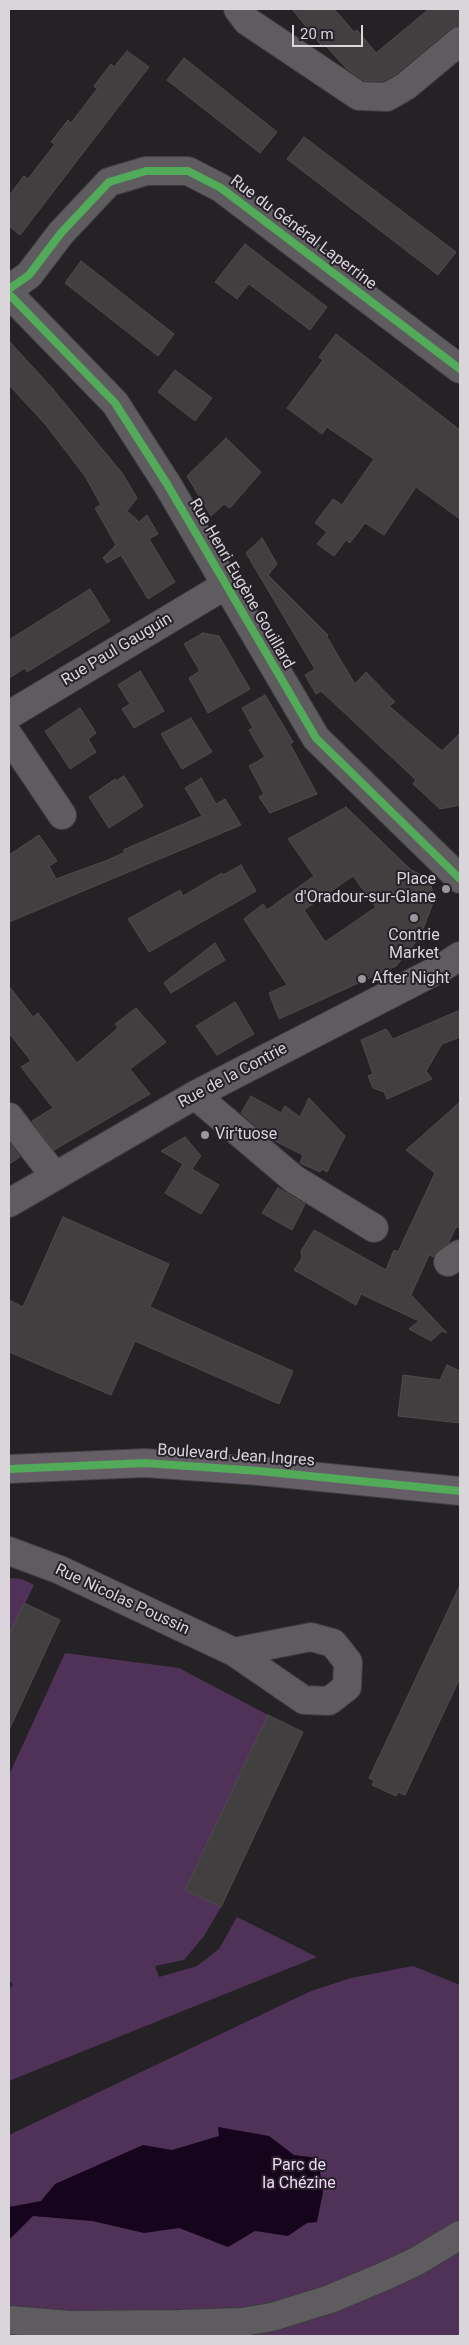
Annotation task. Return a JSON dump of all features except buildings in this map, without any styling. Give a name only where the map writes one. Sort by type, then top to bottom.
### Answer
[{"type":"main road","name":"Boulevard Jean Ingres","points":[[9,1469],[145,1463],[259,1470],[460,1491]]},
{"type":"street","points":[[238,9],[247,21],[359,96],[387,97],[406,86],[460,41]]},
{"type":"street","name":"Rue du Général Laperrine","points":[[9,290],[29,275],[61,233],[109,182],[146,171],[188,171],[222,188],[460,369]]},
{"type":"street","name":"Rue Henri Eugène Gouillard","points":[[9,294],[115,402],[167,484],[316,738],[460,878]]},
{"type":"street","name":"Rue Paul Gauguin","points":[[9,715],[226,585]]},
{"type":"street","points":[[9,736],[62,815]]},
{"type":"street","name":"Rue de la Contrie","points":[[9,1203],[54,1175],[195,1095],[441,968],[460,956]]},
{"type":"street","points":[[195,1095],[294,1179],[374,1228]]},
{"type":"street","points":[[9,1117],[54,1175]]},
{"type":"street","name":"Rue Nicolas Poussin","points":[[9,1552],[60,1570],[234,1652]]},
{"type":"street","points":[[9,2320],[70,2325],[170,2324],[242,2322],[272,2317],[330,2299],[385,2276],[417,2261],[460,2235]]},
{"type":"green space","points":[[9,1578],[22,1579],[34,1585],[9,1636]]},
{"type":"green space","points":[[65,1653],[179,1668],[268,1715],[185,1890],[221,1907],[204,1936],[184,1960],[155,1966],[159,1977],[197,1966],[219,1949],[237,1917],[317,1957],[9,2081],[9,1989],[13,1985],[9,1980],[9,1775]]},
{"type":"green space","name":"Parc de la Chézine","points":[[413,1966],[460,1985],[460,2336],[9,2336],[9,2135],[311,1991],[351,1978]]},
{"type":"shaded area","points":[[218,2127],[269,2136],[294,2155],[318,2158],[323,2192],[317,2222],[307,2223],[288,2236],[255,2231],[228,2247],[179,2228],[144,2233],[92,2221],[33,2216],[11,2238],[9,2237],[9,2207],[41,2201],[55,2184],[143,2145],[172,2150],[219,2136]]},
{"type":"cycle path","points":[[9,289],[29,275],[61,233],[109,182],[146,171],[188,171],[221,188],[460,369]]},
{"type":"cycle path","points":[[9,294],[115,403],[167,484],[316,738],[460,879]]},
{"type":"cycle path","points":[[9,1469],[145,1463],[259,1471],[460,1491]]},
{"type":"place","name":"Place d'Oradour-sur-Glane","points":[[446,889]]},
{"type":"place","name":"Contrie Market","points":[[414,918]]},
{"type":"place","name":"After Night","points":[[362,979]]},
{"type":"place","name":"Vir'tuose","points":[[205,1135]]}]
